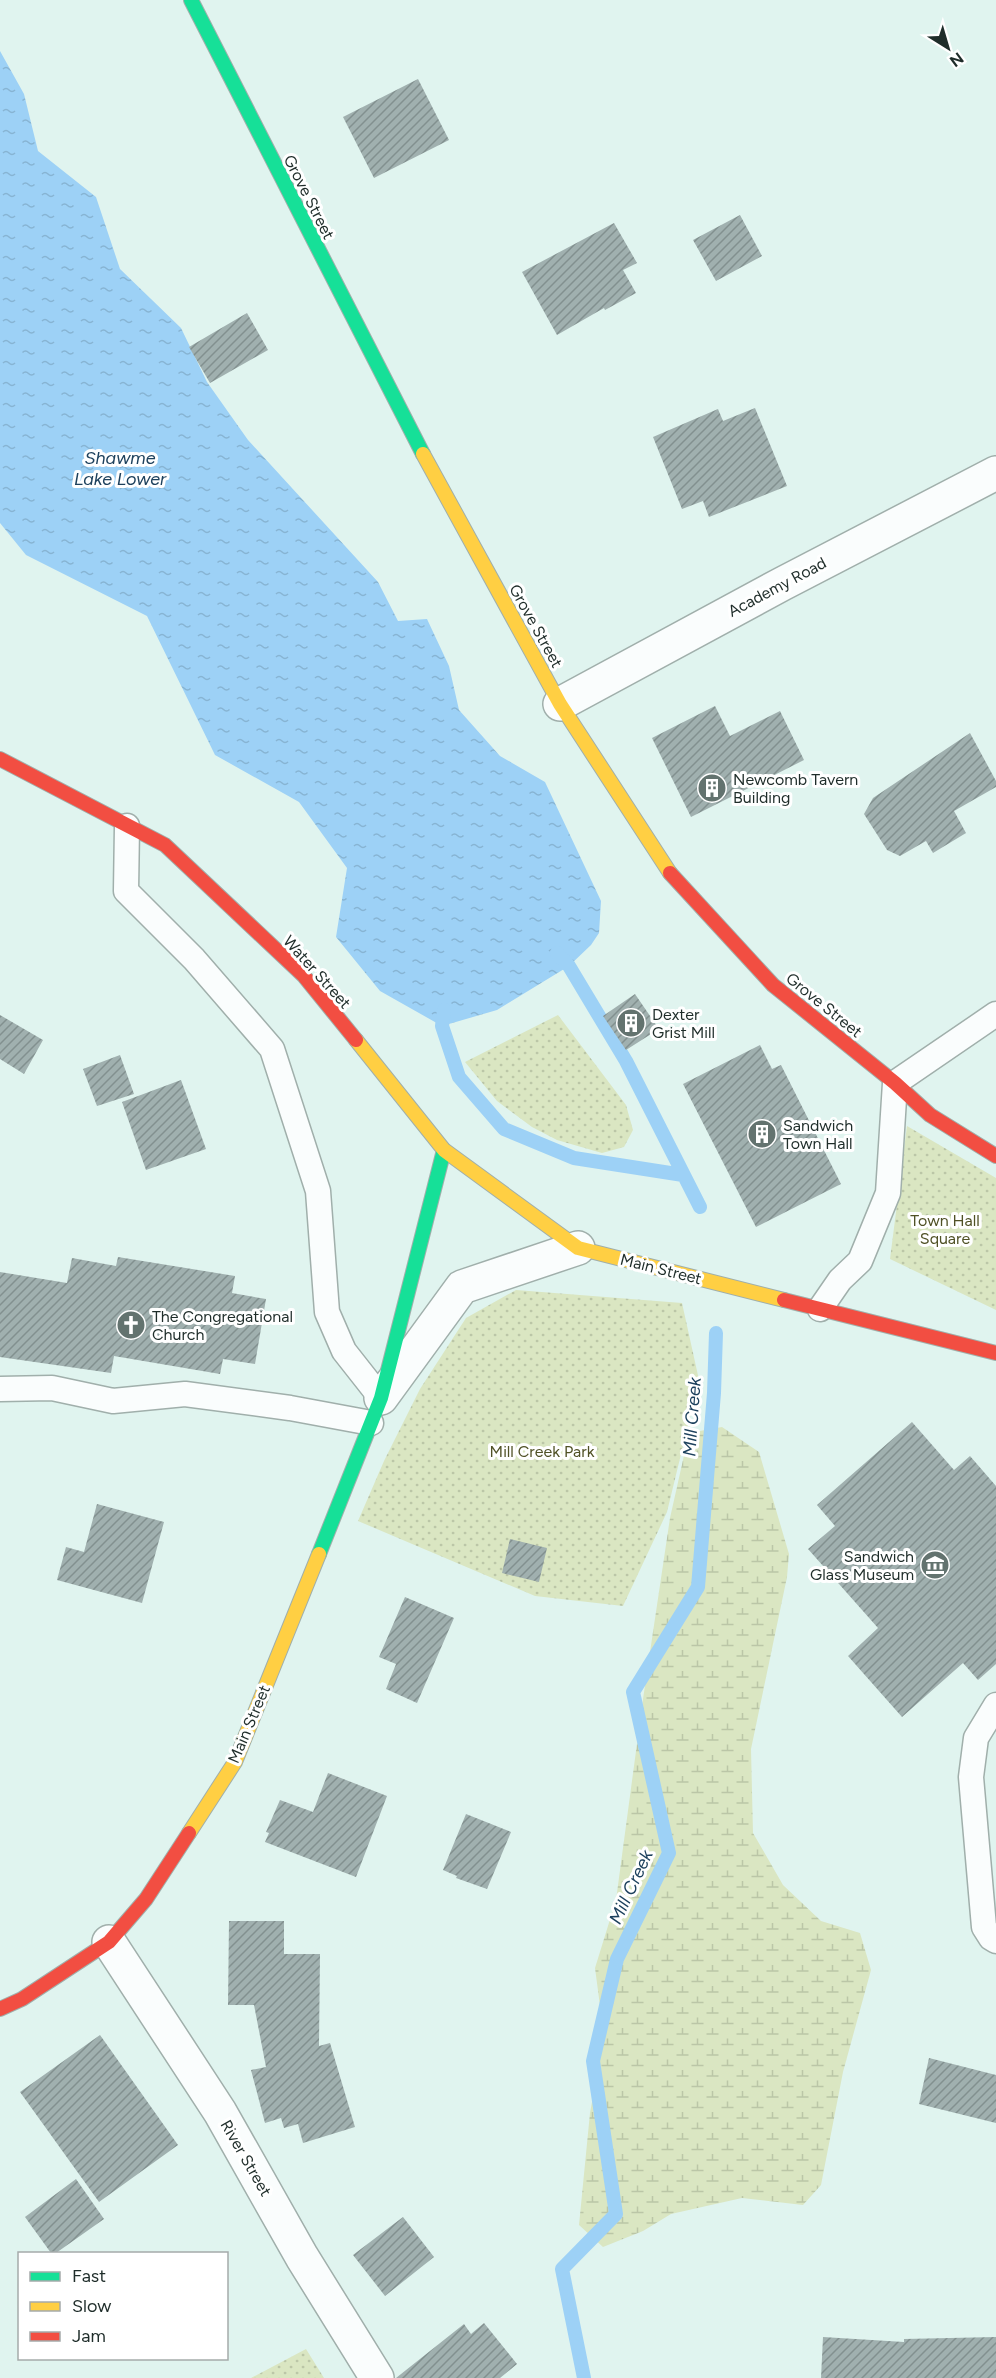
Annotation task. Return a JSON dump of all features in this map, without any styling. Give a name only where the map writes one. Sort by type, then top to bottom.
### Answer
[{"type":"street","name":"Grove Street","points":[[191,0],[400,413],[560,704],[665,867],[773,985],[896,1083],[930,1115],[952,1131],[996,1156]]},
{"type":"street","name":"Academy Road","points":[[560,704],[782,584],[996,473]]},
{"type":"street","name":"Water Street","points":[[0,759],[165,846],[304,976],[444,1150],[578,1248]]},
{"type":"street","name":"Main Street","points":[[0,2009],[22,1999],[109,1942],[146,1899],[235,1762],[376,1410],[444,1150]]},
{"type":"street","name":"Main Street","points":[[376,1410],[462,1287],[578,1248],[996,1353]]},
{"type":"street","name":"River Street","points":[[109,1942],[220,2112],[302,2257],[377,2378]]},
{"type":"lane","points":[[0,1389],[52,1388],[113,1401],[185,1394],[290,1408],[376,1410],[344,1351],[327,1312],[318,1191],[272,1049],[194,959],[126,891],[127,826]]},
{"type":"lane","points":[[820,1309],[840,1280],[860,1261],[888,1193],[896,1083],[996,1014]]},
{"type":"lane","points":[[996,1705],[976,1738],[971,1777],[984,1927],[991,1938],[996,1941]]},
{"type":"green space","points":[[558,1015],[626,1105],[633,1130],[624,1147],[602,1153],[557,1140],[532,1127],[497,1101],[465,1062]]},
{"type":"green space","name":"Town Hall Square","points":[[907,1126],[996,1178],[996,1310],[890,1259]]},
{"type":"green space","name":"Mill Creek Park","points":[[516,1290],[682,1303],[699,1380],[667,1512],[623,1606],[535,1596],[358,1521],[384,1461],[420,1389],[466,1318]]},
{"type":"green space","points":[[722,1427],[759,1452],[789,1554],[787,1577],[751,1749],[753,1833],[783,1885],[821,1921],[860,1933],[871,1970],[843,2072],[821,2185],[803,2205],[742,2198],[671,2214],[643,2231],[603,2247],[579,2225],[590,2113],[604,2036],[595,1968],[616,1900],[670,1518],[689,1433]]},
{"type":"green space","points":[[306,2349],[324,2378],[251,2378]]},
{"type":"water","name":"Shawme Lake Lower","points":[[0,51],[24,94],[38,151],[96,197],[120,269],[181,328],[207,382],[248,440],[378,582],[398,621],[427,619],[449,666],[459,710],[500,756],[545,782],[601,901],[599,933],[591,945],[569,966],[497,1010],[442,1026],[380,991],[336,937],[347,868],[299,802],[215,755],[147,616],[26,555],[0,523]]},
{"type":"building","points":[[418,79],[449,140],[374,178],[343,117]]},
{"type":"building","points":[[740,215],[762,256],[716,281],[693,240]]},
{"type":"building","points":[[614,223],[637,263],[623,270],[636,293],[557,335],[522,272]]},
{"type":"building","points":[[247,313],[268,350],[210,383],[189,347]]},
{"type":"building","points":[[755,408],[787,486],[709,517],[703,501],[682,509],[653,437],[718,409],[723,421]]},
{"type":"building","name":"Newcomb Tavern Building","points":[[715,706],[730,736],[780,711],[804,760],[691,817],[652,738]]},
{"type":"building","points":[[970,733],[996,781],[996,787],[954,811],[966,833],[933,853],[926,841],[900,856],[887,850],[864,814],[873,798]]},
{"type":"building","name":"Dexter Grist Mill","points":[[635,994],[659,1029],[626,1050],[603,1016]]},
{"type":"building","points":[[0,1015],[43,1040],[24,1074],[0,1059]]},
{"type":"building","name":"Sandwich Town Hall","points":[[760,1045],[772,1069],[781,1065],[841,1184],[756,1227],[683,1084]]},
{"type":"building","points":[[120,1055],[134,1094],[97,1106],[83,1069]]},
{"type":"building","points":[[181,1080],[206,1149],[146,1170],[122,1102]]},
{"type":"building","name":"The Congregational Church","points":[[118,1257],[235,1276],[232,1293],[266,1299],[255,1364],[223,1359],[220,1374],[114,1356],[111,1373],[0,1357],[0,1272],[67,1283],[72,1258],[116,1266]]},
{"type":"building","points":[[912,1422],[954,1470],[970,1456],[996,1486],[996,1664],[978,1680],[963,1663],[902,1717],[848,1656],[878,1628],[808,1549],[835,1526],[817,1505]]},
{"type":"building","points":[[97,1504],[164,1522],[142,1603],[57,1580],[66,1547],[84,1552]]},
{"type":"building","points":[[510,1539],[547,1548],[539,1582],[502,1573]]},
{"type":"building","points":[[405,1597],[454,1618],[417,1703],[386,1689],[396,1664],[379,1657]]},
{"type":"building","points":[[328,1773],[387,1796],[356,1877],[265,1842],[269,1833],[266,1832],[280,1800],[313,1812]]},
{"type":"building","points":[[466,1814],[511,1832],[487,1889],[456,1878],[457,1876],[443,1870]]},
{"type":"building","points":[[229,1921],[284,1921],[284,1954],[320,1954],[319,2046],[330,2043],[355,2127],[303,2143],[298,2124],[284,2128],[281,2118],[265,2123],[251,2070],[266,2067],[254,2005],[228,2005]]},
{"type":"building","points":[[100,2035],[178,2145],[99,2202],[20,2092]]},
{"type":"building","points":[[929,2058],[996,2075],[996,2123],[919,2104]]},
{"type":"building","points":[[76,2179],[104,2219],[57,2252],[50,2252],[25,2217]]},
{"type":"building","points":[[403,2217],[434,2257],[385,2296],[353,2255]]},
{"type":"building","points":[[484,2323],[517,2364],[500,2378],[396,2378],[464,2324],[471,2334]]},
{"type":"building","points":[[823,2337],[904,2342],[904,2339],[996,2337],[996,2378],[821,2378]]},
{"type":"waterway","points":[[557,953],[569,966],[626,1061],[700,1207]]},
{"type":"waterway","points":[[444,1010],[442,1026],[459,1077],[504,1129],[574,1158],[683,1175]]},
{"type":"waterway","name":"Mill Creek","points":[[584,2378],[562,2269],[616,2214],[593,2061],[617,1959],[669,1853],[633,1692],[698,1587],[714,1393],[716,1333]]},
{"type":"traffic: fast","points":[[191,0],[423,454]]},
{"type":"traffic: fast","points":[[319,1554],[381,1398],[444,1150]]},
{"type":"traffic: slow","points":[[423,454],[560,704],[670,873]]},
{"type":"traffic: slow","points":[[356,1040],[444,1150],[578,1248],[784,1300]]},
{"type":"traffic: slow","points":[[189,1833],[235,1762],[319,1554]]},
{"type":"traffic: jam","points":[[0,759],[165,845],[304,976],[356,1040]]},
{"type":"traffic: jam","points":[[670,873],[773,985],[895,1083],[930,1115],[996,1156]]},
{"type":"traffic: jam","points":[[784,1300],[996,1353]]},
{"type":"traffic: jam","points":[[0,2009],[22,1999],[109,1942],[146,1899],[189,1833]]},
{"type":"place","name":"Newcomb Tavern Building","points":[[712,788]]},
{"type":"place","name":"Dexter Grist Mill","points":[[631,1023]]},
{"type":"place","name":"Sandwich Town Hall","points":[[762,1134]]},
{"type":"place","name":"The Congregational Church","points":[[131,1325]]},
{"type":"place","name":"Sandwich Glass Museum","points":[[935,1565]]}]
